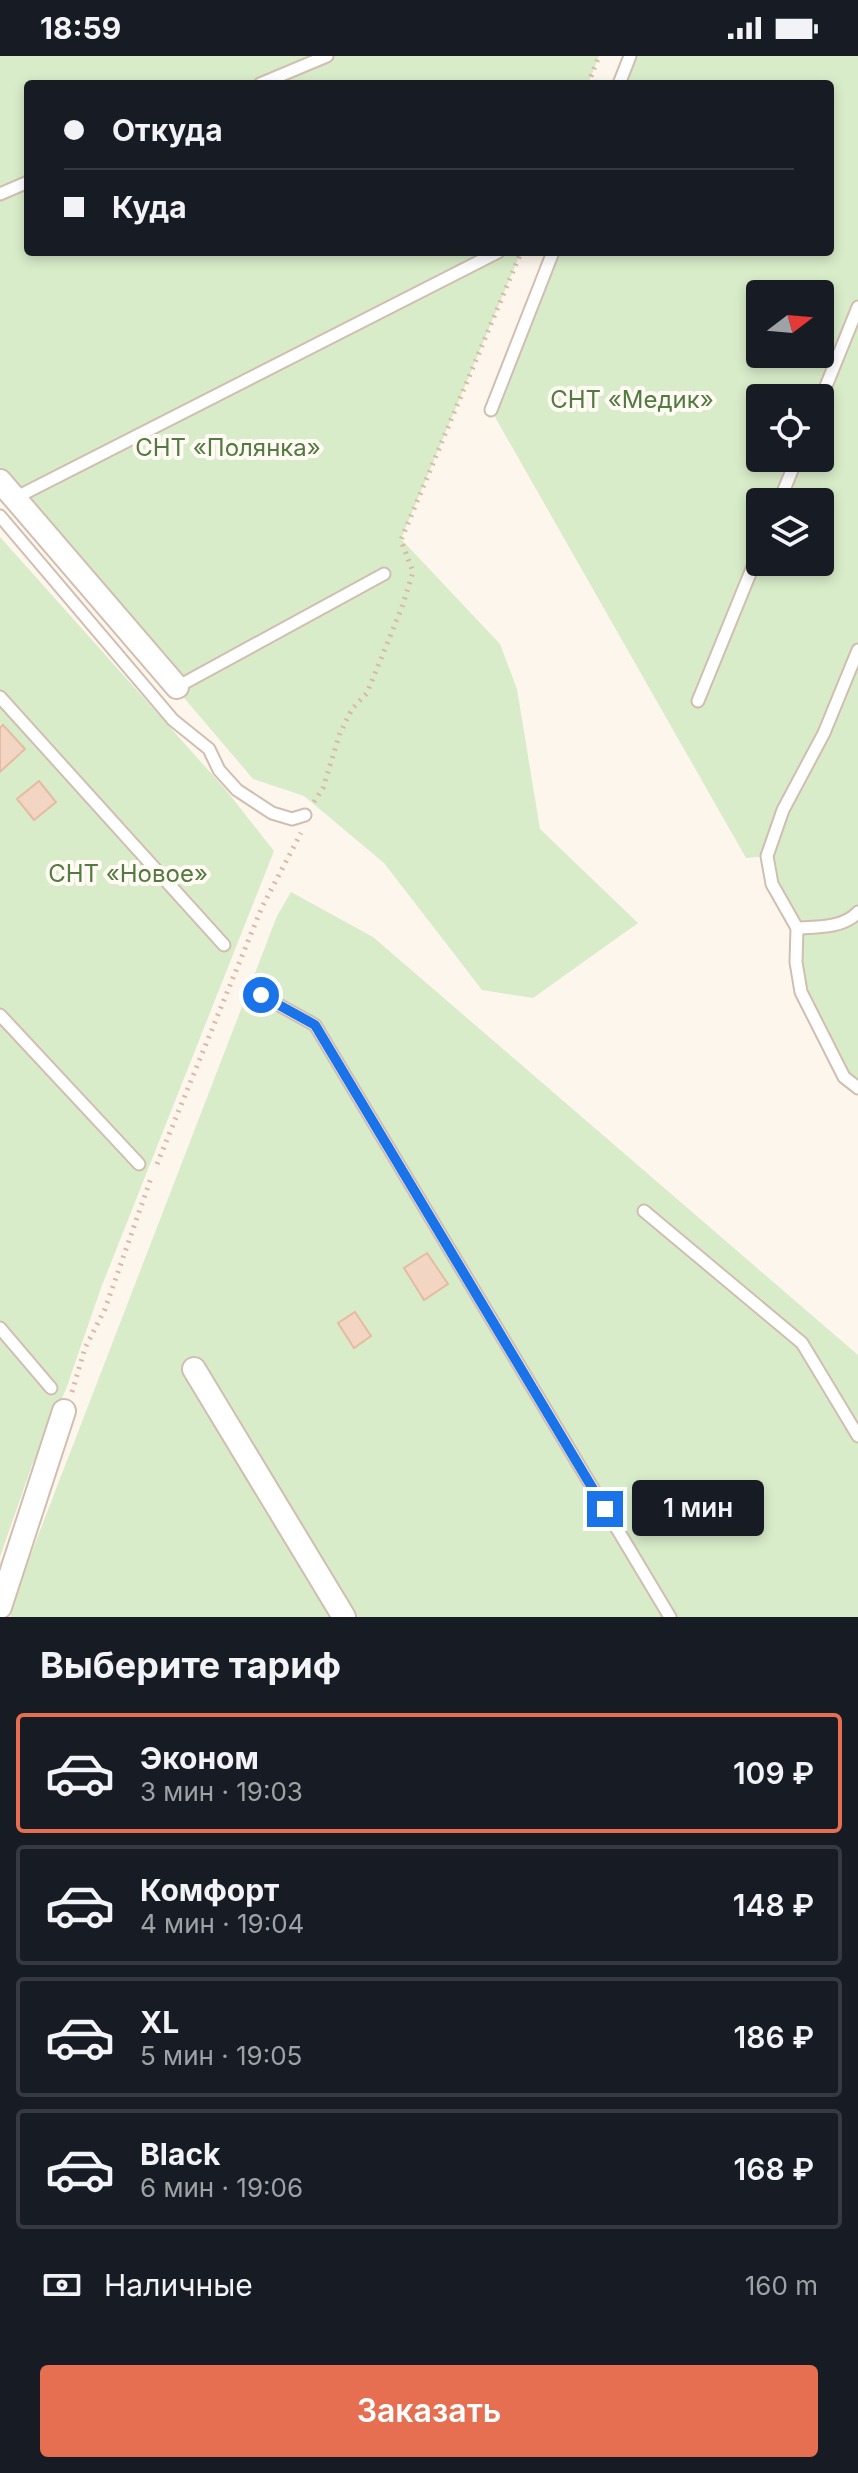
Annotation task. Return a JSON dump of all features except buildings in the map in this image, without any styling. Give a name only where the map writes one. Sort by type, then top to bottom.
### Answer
[{"type":"street","points":[[7,490],[177,687]]},
{"type":"street","points":[[194,1369],[344,1617]]},
{"type":"street","points":[[0,1607],[64,1411]]},
{"type":"lane","points":[[270,80],[327,56]]},
{"type":"lane","points":[[621,80],[630,56]]},
{"type":"lane","points":[[0,194],[24,184]]},
{"type":"lane","points":[[7,490],[490,256]]},
{"type":"lane","points":[[491,410],[551,256]]},
{"type":"lane","points":[[827,384],[858,307]]},
{"type":"lane","points":[[0,516],[173,720],[209,749],[219,770],[237,790],[272,813],[292,819],[305,815]]},
{"type":"lane","points":[[177,687],[384,574]]},
{"type":"lane","points":[[698,701],[749,576]]},
{"type":"lane","points":[[858,650],[824,733],[783,810],[767,856],[772,884],[797,928],[796,962],[801,992],[844,1077],[858,1088]]},
{"type":"lane","points":[[0,697],[224,945]]},
{"type":"lane","points":[[797,928],[831,926],[853,918],[858,912]]},
{"type":"lane","points":[[261,995],[315,1025],[670,1617]]},
{"type":"lane","points":[[0,1015],[139,1164]]},
{"type":"lane","points":[[644,1211],[802,1343],[858,1436]]},
{"type":"lane","points":[[0,1328],[51,1388]]},
{"type":"path","points":[[590,80],[599,56]]},
{"type":"path","points":[[64,1411],[85,1348],[100,1320],[175,1117],[262,907],[293,855],[305,815],[323,788],[340,733],[352,709],[367,693],[402,607],[413,572],[401,540],[519,256]]},
{"type":"green space","name":"СНТ «Полянка»","points":[[0,56],[599,56],[590,80],[24,80],[24,256],[519,256],[401,539],[500,644],[517,689],[540,829],[638,923],[533,998],[482,990],[384,863],[304,796],[253,779],[0,481]]},
{"type":"green space","name":"СНТ «Медик»","points":[[630,56],[858,56],[858,1088],[844,1077],[801,992],[797,928],[772,884],[767,856],[746,858],[491,410],[551,256],[834,256],[834,80],[621,80]]},
{"type":"green space","name":"СНТ «Новое»","points":[[0,537],[226,790],[274,851],[101,1288],[66,1389],[32,1465],[0,1557]]},
{"type":"green space","points":[[291,892],[373,937],[858,1355],[858,1617],[10,1617],[26,1567],[277,916]]},
{"type":"route","points":[[261,995],[315,1025],[605,1509]]}]
